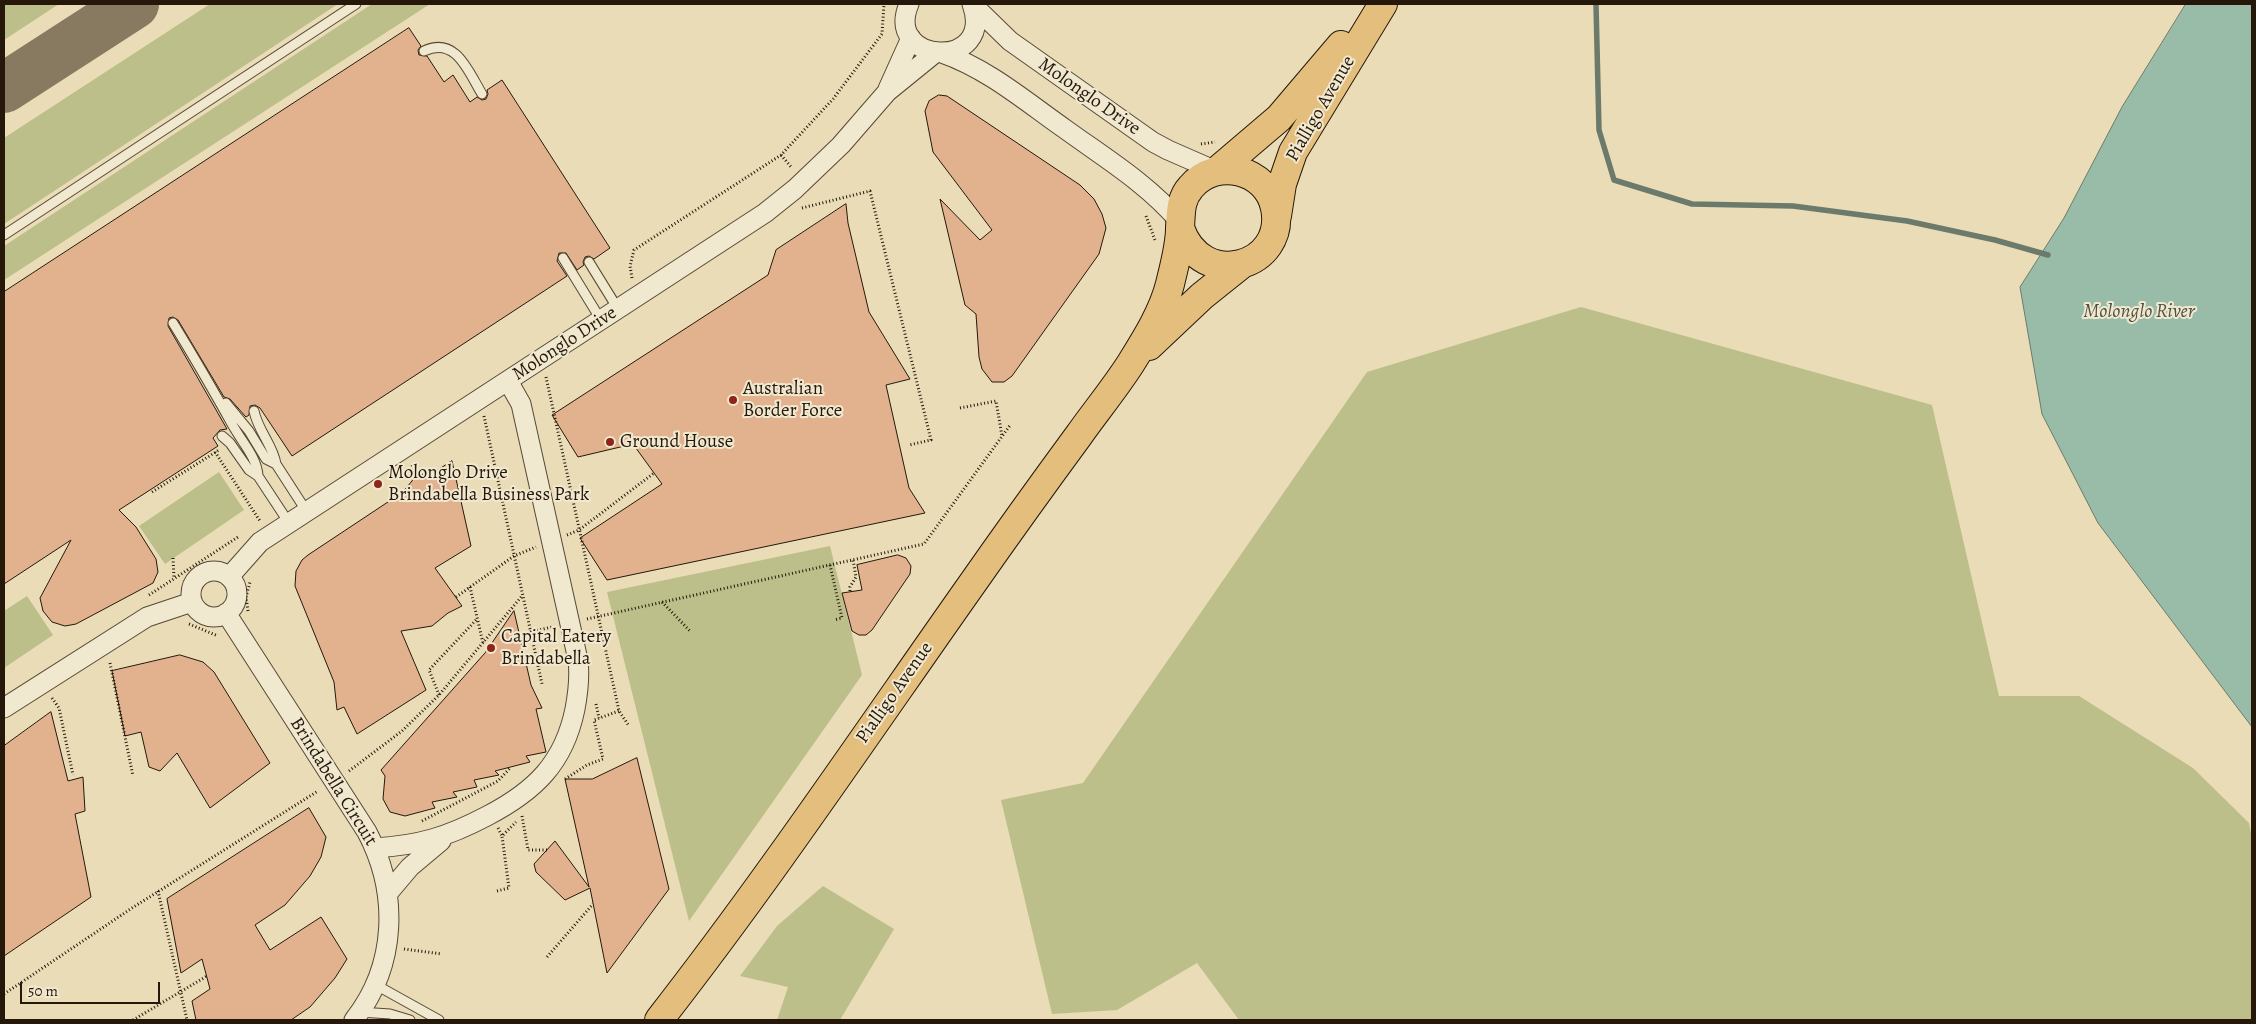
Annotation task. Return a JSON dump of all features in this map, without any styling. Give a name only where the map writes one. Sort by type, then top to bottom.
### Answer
[{"type":"main road","name":"Pialligo Avenue","points":[[1217,171],[1279,118],[1374,4]]},
{"type":"main road","name":"Pialligo Avenue","points":[[1276,220],[1282,184],[1293,152],[1383,4]]},
{"type":"main road","points":[[1217,171],[1244,172],[1259,181],[1274,203],[1276,220],[1273,235],[1266,248],[1251,261],[1242,264],[1222,266],[1203,260],[1188,246],[1180,225],[1182,203],[1186,194],[1199,179],[1217,171]]},
{"type":"main road","name":"Pialligo Avenue","points":[[659,1020],[778,860],[996,550],[1131,364],[1166,298],[1180,225]]},
{"type":"main road","name":"Pialligo Avenue","points":[[1131,364],[1202,296],[1242,264]]},
{"type":"street","points":[[909,4],[905,19],[911,38],[926,50],[960,60],[990,76],[1139,193],[1159,198],[1180,225]]},
{"type":"street","name":"Molonglo Drive","points":[[973,4],[1010,41],[1153,142],[1217,171]]},
{"type":"street","name":"Molonglo Drive","points":[[228,577],[260,542],[765,213],[795,189],[852,134],[887,92],[939,53],[953,51],[963,46],[970,38],[975,27],[976,16],[973,4]]},
{"type":"street","name":"Molonglo Drive","points":[[887,92],[911,38]]},
{"type":"street","points":[[388,893],[416,862],[452,834],[503,808],[527,792],[546,772],[565,744],[575,707],[580,671],[521,404],[508,381]]},
{"type":"street","points":[[213,572],[228,577],[233,582],[236,594],[233,606],[226,613],[212,617],[204,615],[197,610],[192,602],[193,585],[204,573],[213,572]]},
{"type":"street","points":[[4,708],[148,617],[192,602]]},
{"type":"street","name":"Brindabella Circuit","points":[[226,613],[367,832],[375,848],[388,893],[389,935],[386,956],[376,985],[357,1016]]},
{"type":"street","points":[[375,848],[423,842],[452,834]]},
{"type":"lane","points":[[4,235],[356,4]]},
{"type":"lane","points":[[424,50],[438,46],[453,51],[482,94]]},
{"type":"lane","points":[[563,258],[601,320]]},
{"type":"lane","points":[[589,262],[618,309]]},
{"type":"lane","points":[[173,323],[214,389],[257,465],[258,476]]},
{"type":"lane","points":[[214,389],[249,431],[266,459],[276,464]]},
{"type":"lane","points":[[254,411],[257,426],[274,454],[276,464],[307,512]]},
{"type":"lane","points":[[222,436],[230,442],[250,470],[258,476],[289,524]]},
{"type":"lane","points":[[376,985],[438,1020]]},
{"type":"lane","points":[[357,1016],[390,1014],[410,1020]]},
{"type":"path","points":[[633,282],[630,266],[634,250],[781,155],[800,136],[853,75],[882,34],[884,4]]},
{"type":"path","points":[[799,208],[870,191],[931,440],[909,445]]},
{"type":"path","points":[[1139,193],[1150,220],[1156,243]]},
{"type":"path","points":[[546,374],[619,711],[629,726]]},
{"type":"path","points":[[960,408],[996,401],[1002,437]]},
{"type":"path","points":[[484,414],[542,684]]},
{"type":"path","points":[[530,632],[924,544],[1011,424]]},
{"type":"path","points":[[152,492],[230,442]]},
{"type":"path","points":[[216,452],[261,522]]},
{"type":"path","points":[[410,462],[417,475]]},
{"type":"path","points":[[579,530],[654,473]]},
{"type":"path","points":[[456,597],[514,556]]},
{"type":"path","points":[[173,558],[174,579]]},
{"type":"path","points":[[850,591],[850,587],[856,577],[853,560]]},
{"type":"path","points":[[830,565],[842,618],[834,620]]},
{"type":"path","points":[[248,616],[246,597],[252,574]]},
{"type":"path","points":[[470,587],[483,644]]},
{"type":"path","points":[[4,994],[158,891],[334,781],[402,731],[439,695],[522,596]]},
{"type":"path","points":[[662,602],[690,631]]},
{"type":"path","points":[[439,695],[429,670],[477,619]]},
{"type":"path","points":[[187,623],[203,628],[224,642]]},
{"type":"path","points":[[108,655],[133,776]]},
{"type":"path","points":[[48,693],[59,708],[73,775]]},
{"type":"path","points":[[421,822],[498,781],[511,767]]},
{"type":"path","points":[[491,829],[497,826],[502,836]]},
{"type":"path","points":[[158,891],[187,1020]]},
{"type":"path","points":[[546,957],[593,904]]},
{"type":"path","points":[[401,949],[442,954]]},
{"type":"path","points":[[133,1020],[206,976]]},
{"type":"green space","points":[[4,4],[59,4],[4,40]]},
{"type":"green space","points":[[210,4],[338,4],[4,224],[4,138]]},
{"type":"green space","points":[[372,4],[430,4],[4,280],[4,246]]},
{"type":"green space","points":[[1581,307],[1932,405],[1999,696],[2079,696],[2193,768],[2249,823],[2252,839],[2252,1020],[1239,1020],[1197,963],[1117,1010],[1052,1014],[1001,800],[1083,783],[1367,372]]},
{"type":"green space","points":[[219,472],[244,510],[165,564],[139,526]]},
{"type":"green space","points":[[830,546],[862,675],[689,921],[607,592]]},
{"type":"green space","points":[[27,596],[53,635],[4,668],[4,611]]},
{"type":"green space","points":[[823,886],[894,929],[840,1020],[777,1020],[788,987],[740,976],[777,926]]},
{"type":"water","name":"Molonglo River","points":[[2186,4],[2252,4],[2252,727],[2098,523],[2042,414],[2020,287],[2064,218],[2122,107]]},
{"type":"building","points":[[409,28],[421,46],[418,50],[419,55],[427,56],[444,82],[453,75],[470,102],[477,97],[482,100],[486,99],[487,90],[502,80],[610,248],[594,259],[589,256],[585,257],[584,265],[577,270],[566,253],[559,253],[557,261],[567,276],[292,456],[260,408],[255,405],[250,406],[249,415],[246,417],[230,399],[224,397],[178,320],[173,317],[169,318],[168,326],[227,429],[220,430],[213,438],[218,446],[119,510],[136,527],[156,559],[158,572],[153,583],[76,624],[65,626],[52,622],[43,611],[40,598],[71,540],[4,584],[4,292]]},
{"type":"building","points":[[939,95],[947,96],[1080,185],[1094,199],[1102,214],[1106,228],[1099,254],[1012,376],[1004,382],[992,382],[982,369],[979,357],[976,314],[965,305],[940,199],[980,240],[992,230],[933,152],[925,111],[929,101]]},
{"type":"building","name":"Australian Border Force","points":[[846,204],[848,223],[869,312],[910,379],[886,385],[909,488],[925,513],[607,580],[580,538],[662,484],[633,444],[578,457],[552,415],[768,275],[776,250]]},
{"type":"building","points":[[452,461],[471,546],[435,568],[462,606],[448,613],[432,626],[401,631],[426,690],[357,734],[344,707],[337,710],[334,682],[295,586],[296,571],[302,560],[308,555],[403,492],[420,471],[425,478]]},
{"type":"building","points":[[898,555],[906,558],[911,566],[910,574],[872,630],[866,635],[859,635],[852,631],[842,593],[862,590],[857,565]]},
{"type":"building","points":[[514,611],[531,685],[542,708],[536,709],[546,752],[526,756],[530,762],[495,771],[499,775],[474,780],[477,787],[453,792],[457,797],[432,802],[435,808],[405,816],[390,812],[383,799],[385,776],[381,770],[485,653]]},
{"type":"building","points":[[180,655],[203,662],[214,672],[270,763],[210,808],[177,753],[160,771],[149,767],[141,732],[125,736],[112,671]]},
{"type":"building","points":[[51,712],[68,781],[83,777],[85,811],[75,814],[91,897],[4,956],[4,746]]},
{"type":"building","points":[[637,758],[669,889],[607,973],[590,888],[565,900],[536,872],[534,864],[555,841],[589,887],[565,779],[592,779]]},
{"type":"building","points":[[309,808],[326,837],[321,857],[310,876],[285,905],[255,925],[270,950],[321,917],[347,959],[335,978],[310,1007],[291,1020],[196,1020],[192,1001],[210,989],[202,959],[181,973],[167,899]]},
{"type":"waterway","points":[[1596,4],[1599,130],[1614,180],[1692,204],[1793,206],[1907,221],[1995,240],[2048,255]]},
{"type":"taxiway","points":[[4,88],[134,4]]},
{"type":"place","name":"Australian Border Force","points":[[733,400]]},
{"type":"place","name":"Ground House","points":[[610,442]]},
{"type":"place","name":"Molonglo Drive Brindabella Business Park","points":[[378,484]]},
{"type":"place","name":"Capital Eatery Brindabella","points":[[491,648]]}]
